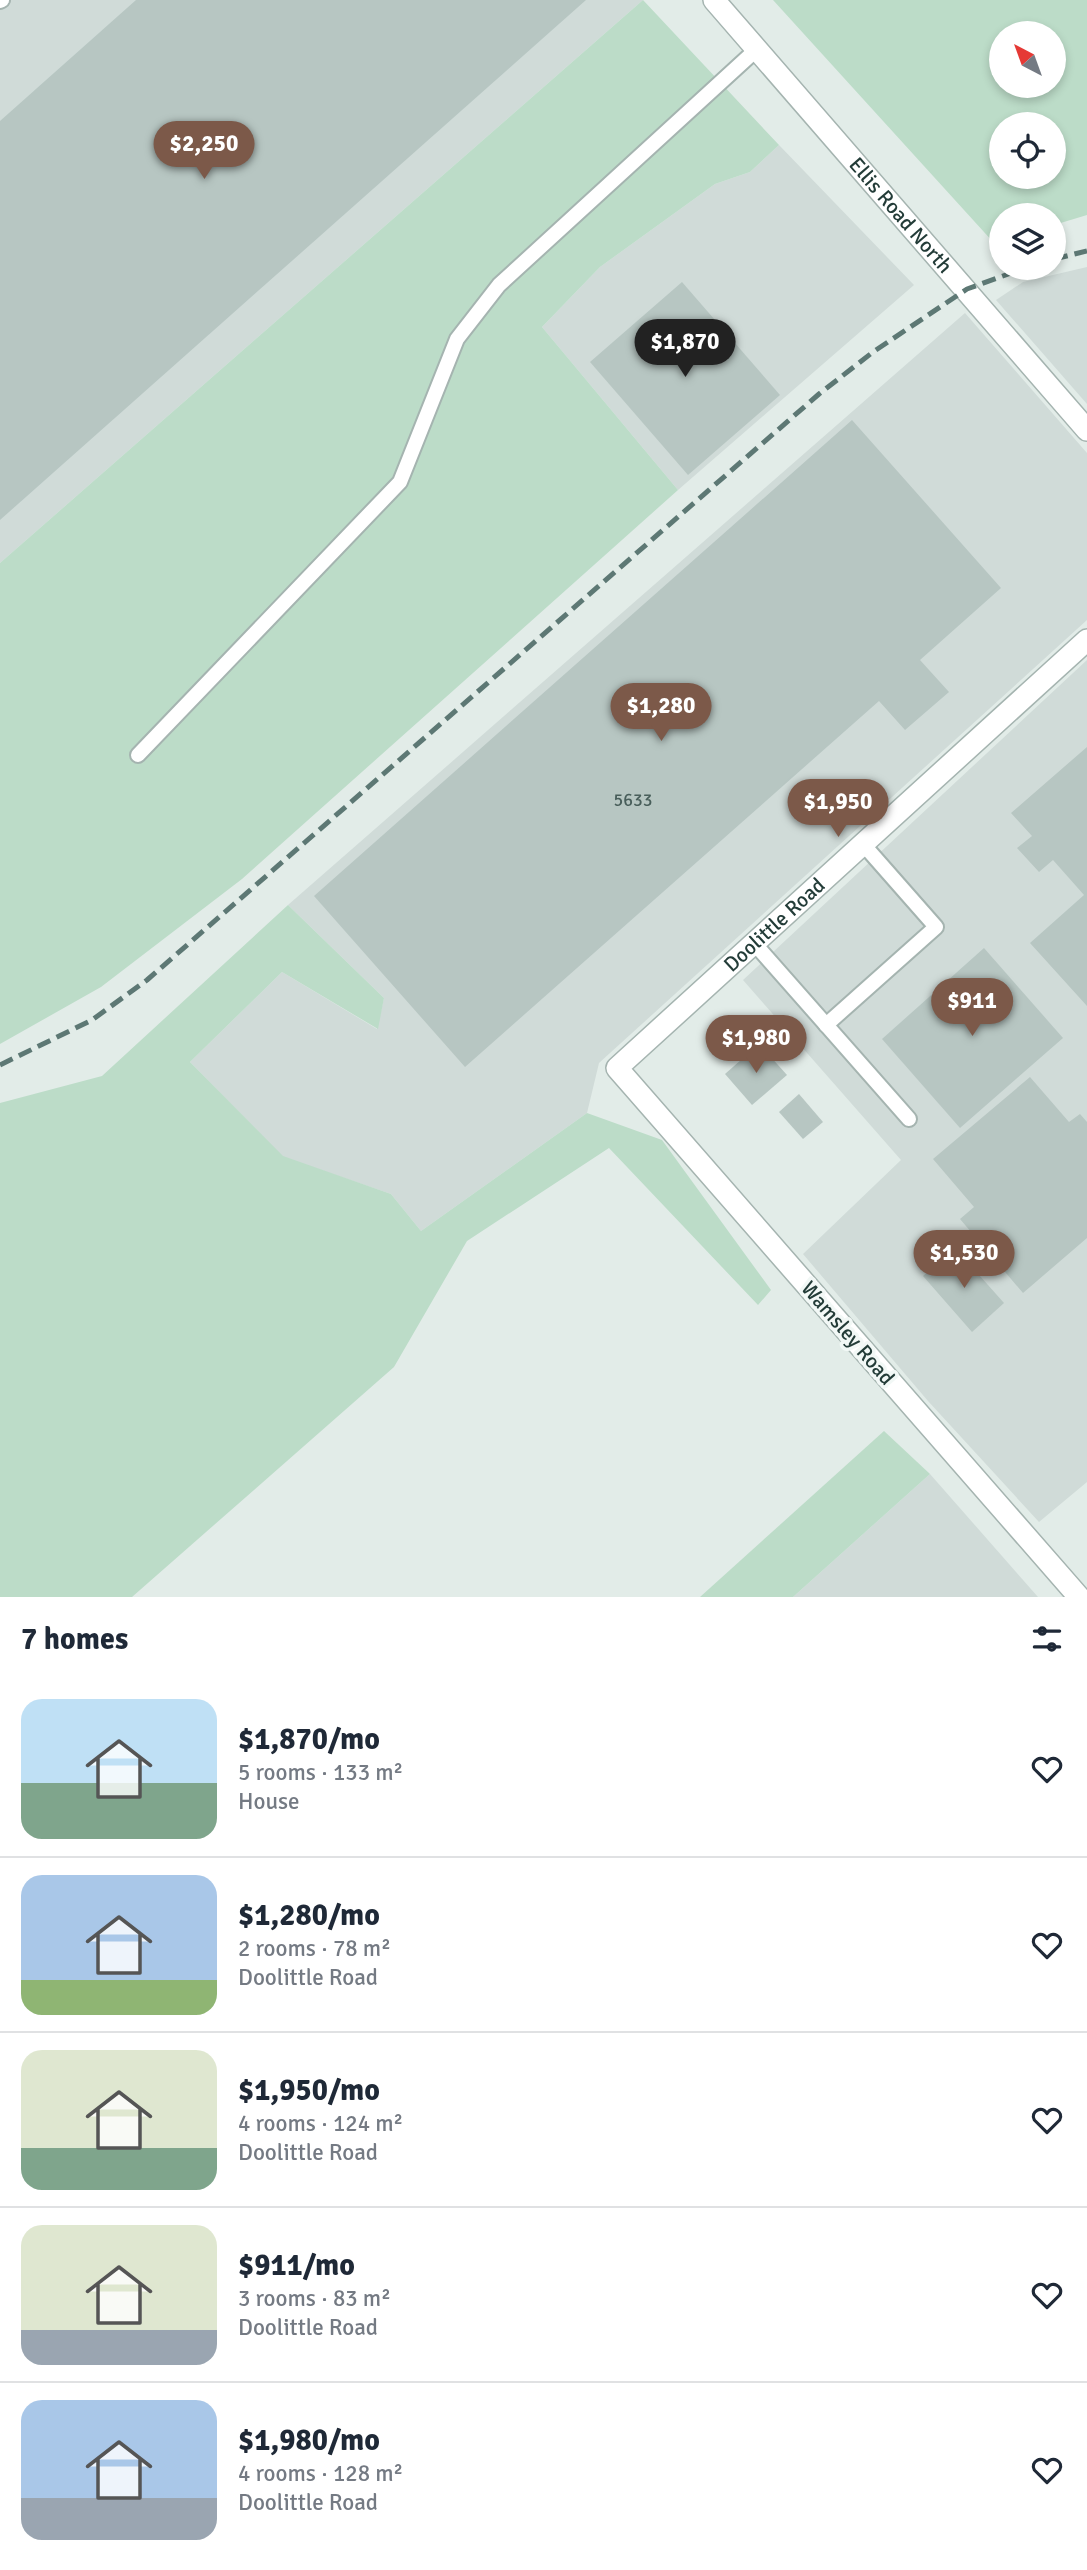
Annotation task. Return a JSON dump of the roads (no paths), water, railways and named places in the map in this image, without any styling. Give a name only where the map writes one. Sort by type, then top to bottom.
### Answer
[{"type":"street","name":"Ellis Road North","points":[[714,0],[1087,430]]},
{"type":"street","name":"Doolittle Road","points":[[617,1068],[1087,640]]},
{"type":"street","name":"Wamsley Road","points":[[617,1068],[1079,1597]]},
{"type":"lane","points":[[138,755],[401,482],[457,339],[499,285],[757,49]]},
{"type":"lane","points":[[826,1025],[936,927],[863,844]]},
{"type":"lane","points":[[754,943],[909,1119]]},
{"type":"railway","points":[[1066,256],[1087,251]]},
{"type":"railway","points":[[0,1065],[92,1020],[147,980],[819,394],[873,352],[967,289],[992,280]]}]
